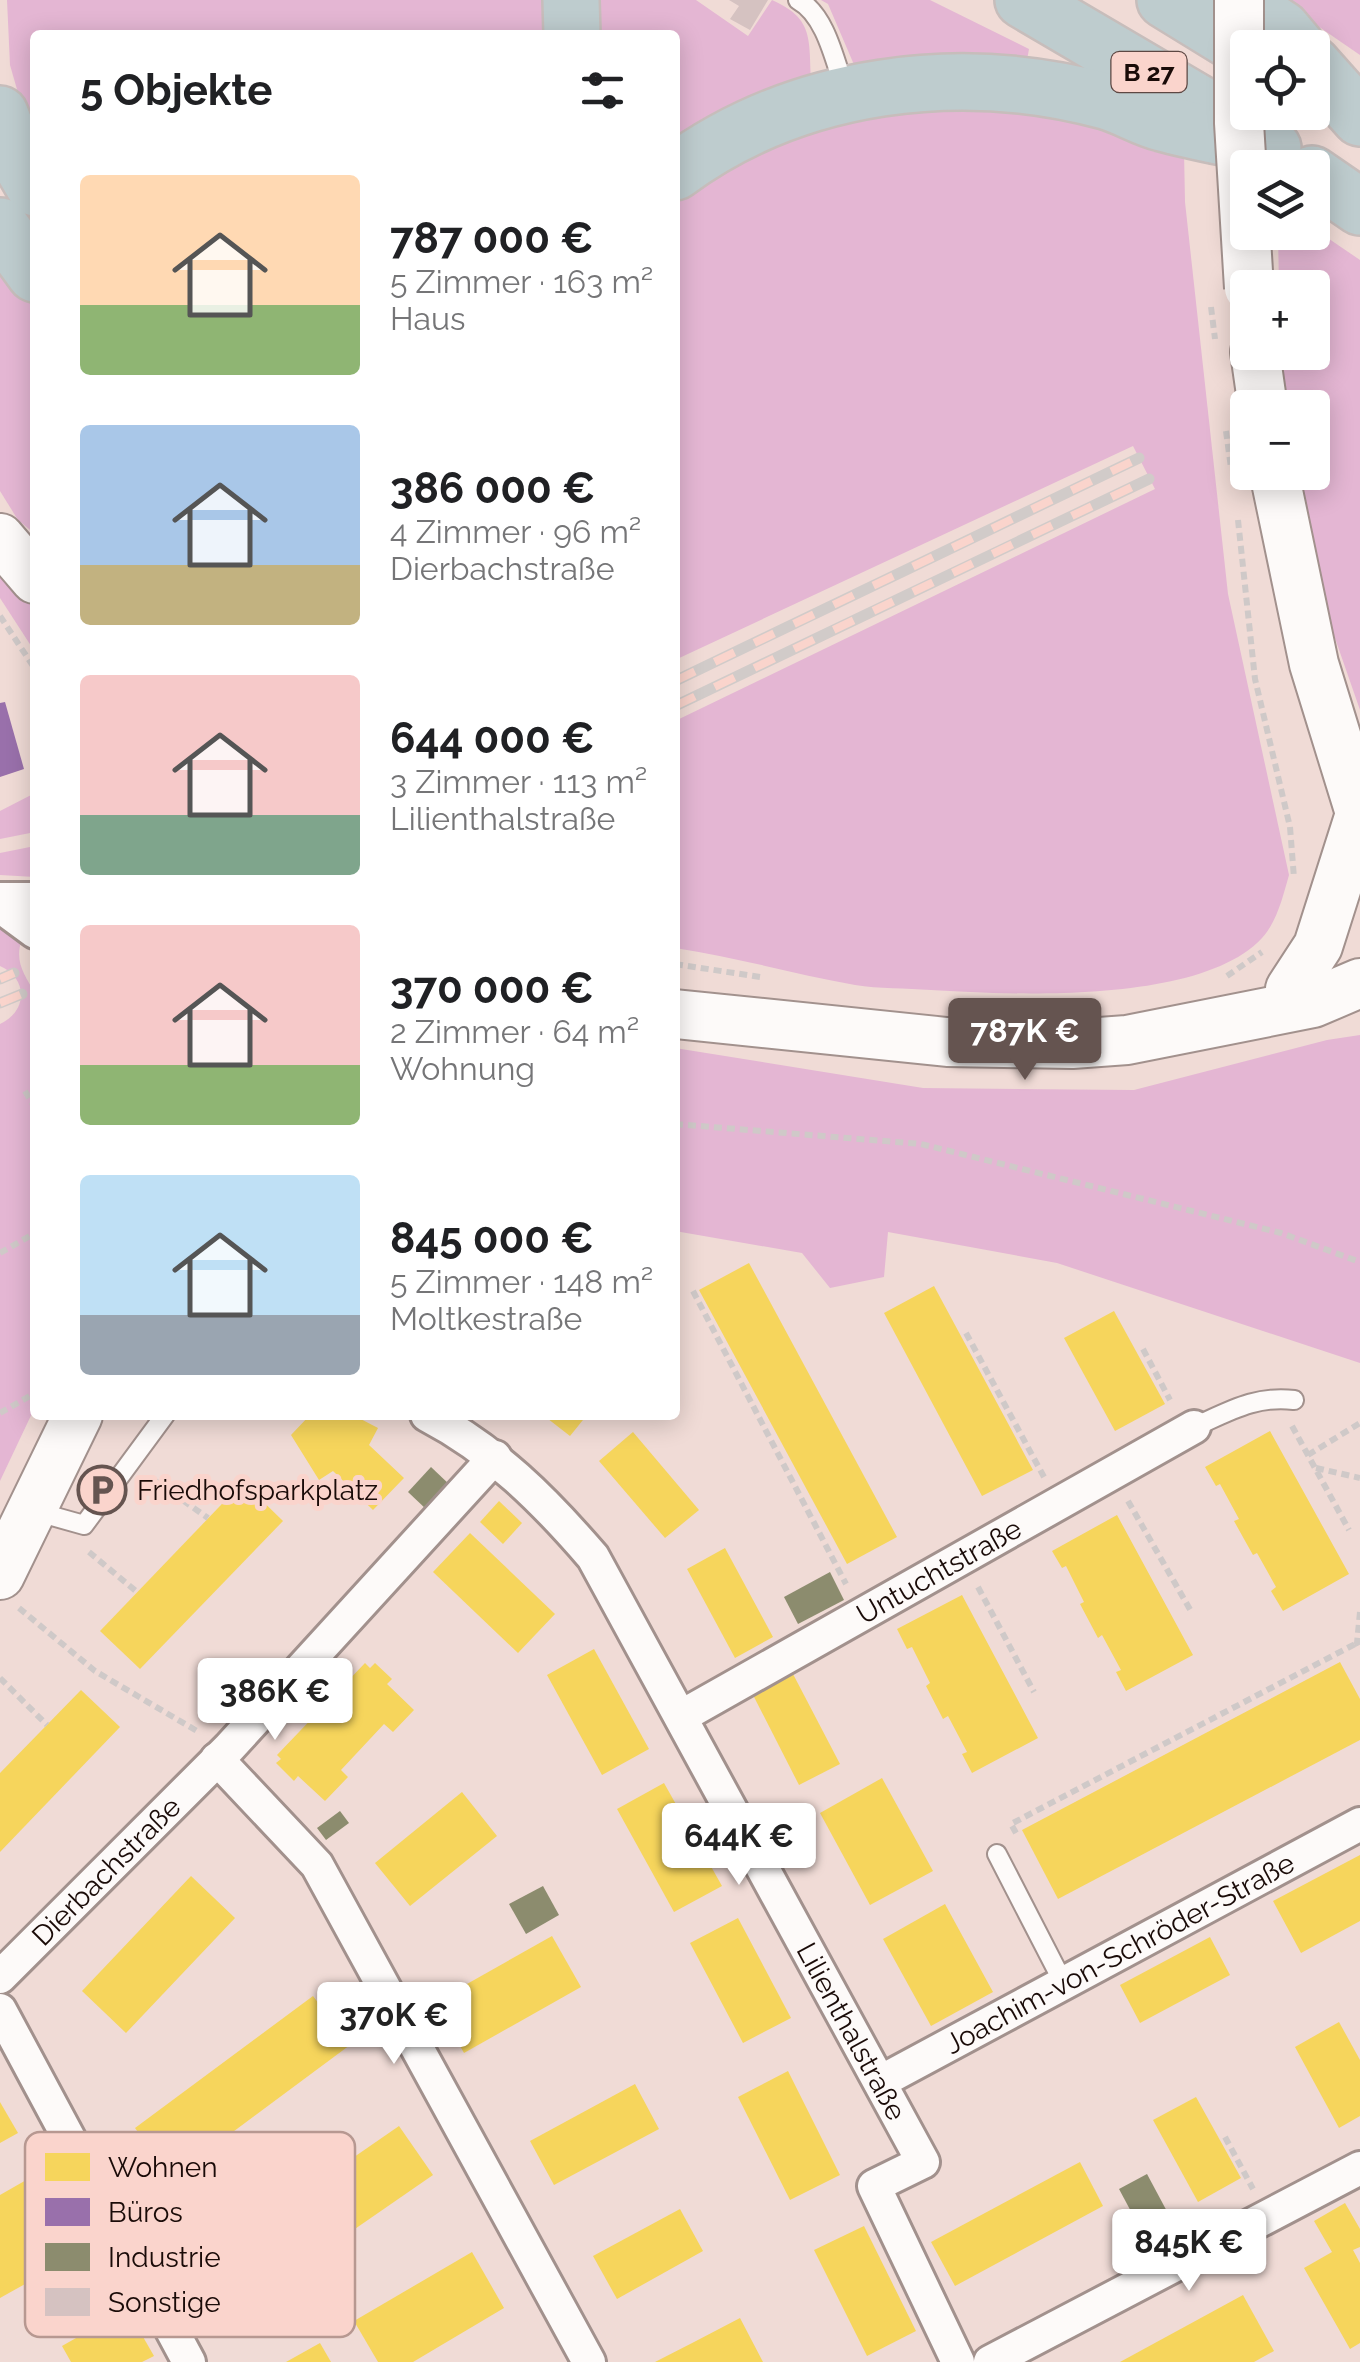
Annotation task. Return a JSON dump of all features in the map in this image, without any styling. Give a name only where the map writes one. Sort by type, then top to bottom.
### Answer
[{"type":"highway","points":[[571,0],[572,30]]},
{"type":"highway","name":"B 27","points":[[1023,0],[1274,150]]},
{"type":"highway","name":"B 27","points":[[1166,0],[1230,40]]},
{"type":"highway","points":[[1238,0],[1282,30]]},
{"type":"highway","points":[[680,169],[762,123],[846,92],[932,80],[1041,88],[1107,101],[1158,122],[1252,150]]},
{"type":"highway","points":[[1330,85],[1360,121]]},
{"type":"highway","points":[[1330,103],[1360,121]]},
{"type":"highway","points":[[0,114],[30,179]]},
{"type":"highway","name":"B 27","points":[[1330,186],[1360,207]]},
{"type":"highway","points":[[0,226],[30,267]]},
{"type":"main road","points":[[1229,289],[1238,123],[1238,0]]},
{"type":"main road","points":[[1258,490],[1360,813],[1318,946],[1290,989]]},
{"type":"main road","points":[[0,538],[30,572]]},
{"type":"main road","points":[[1247,1014],[1290,989],[1360,964]]},
{"type":"main road","points":[[680,1015],[930,1040],[1013,1044],[1127,1040],[1313,1004],[1360,983]]},
{"type":"main road","points":[[5,1589],[34,1510],[76,1420]]},
{"type":"street","points":[[0,902],[30,899]]},
{"type":"street","points":[[0,902],[30,928]]},
{"type":"street","name":"Lilienthalstraße","points":[[435,1420],[495,1457],[550,1507],[593,1557],[682,1716],[924,2162],[874,2186],[958,2362]]},
{"type":"street","name":"Untuchtstraße","points":[[682,1716],[1194,1427]]},
{"type":"street","name":"Dierbachstraße","points":[[0,1977],[223,1754],[495,1457]]},
{"type":"street","points":[[223,1754],[317,1866],[590,2362]]},
{"type":"street","name":"Joachim-von-Schröder-Straße","points":[[880,2082],[1360,1824]]},
{"type":"street","points":[[0,2010],[66,2132]]},
{"type":"street","points":[[1012,2358],[1360,2168]]},
{"type":"street","points":[[176,2337],[189,2362]]},
{"type":"lane","points":[[798,0],[807,5],[822,28],[846,92]]},
{"type":"lane","points":[[1194,1427],[1250,1401],[1294,1400]]},
{"type":"lane","points":[[34,1510],[84,1525],[161,1420]]},
{"type":"lane","points":[[997,1854],[1064,1984]]},
{"type":"path","points":[[1236,506],[1255,679],[1290,827],[1294,876],[1291,890]]},
{"type":"path","points":[[0,616],[30,662]]},
{"type":"path","points":[[1210,981],[1226,976],[1262,951],[1270,940]]},
{"type":"path","points":[[680,964],[769,978]]},
{"type":"path","points":[[25,1091],[30,1100]]},
{"type":"path","points":[[680,1124],[921,1144],[1281,1232],[1360,1262]]},
{"type":"path","points":[[0,1253],[30,1235]]},
{"type":"path","points":[[693,1291],[862,1616]]},
{"type":"path","points":[[966,1333],[1059,1504]]},
{"type":"path","points":[[0,1413],[30,1396]]},
{"type":"path","points":[[1308,1455],[1360,1423]]},
{"type":"path","points":[[130,1463],[208,1518]]},
{"type":"path","points":[[1315,1468],[1360,1478]]},
{"type":"path","points":[[1113,1473],[1192,1613]]},
{"type":"path","points":[[84,1525],[80,1544],[137,1592]]},
{"type":"path","points":[[964,1559],[1034,1692]]},
{"type":"path","points":[[5,1589],[95,1671],[223,1754]]},
{"type":"path","points":[[1020,1840],[1011,1824],[1358,1646],[1360,1612]]},
{"type":"path","points":[[0,1678],[47,1725]]},
{"type":"path","points":[[1225,2137],[1268,2216]]},
{"type":"shaded area","points":[[7,0],[543,0],[543,30],[30,30],[30,135],[10,65]]},
{"type":"shaded area","points":[[588,0],[696,0],[748,36],[772,0],[802,22],[809,40],[811,78],[680,145],[680,30],[590,30]]},
{"type":"shaded area","points":[[821,0],[930,0],[1029,49],[1027,60],[855,67],[828,4]]},
{"type":"shaded area","points":[[1280,0],[1360,0],[1360,55],[1330,34],[1330,30],[1324,30]]},
{"type":"shaded area","points":[[1019,96],[1184,151],[1185,202],[1228,594],[1289,875],[1272,924],[1262,938],[1234,959],[1196,975],[1153,985],[1105,991],[1010,993],[864,986],[680,949],[680,719],[1155,489],[1133,446],[680,658],[680,191],[798,122]]},
{"type":"shaded area","points":[[1330,240],[1360,260],[1360,710],[1328,618],[1299,490],[1330,490],[1330,390],[1284,390],[1282,370],[1330,370],[1330,270],[1279,270],[1278,250],[1330,250]]},
{"type":"shaded area","points":[[0,267],[30,298],[30,530],[18,520],[0,491]]},
{"type":"shaded area","points":[[0,568],[30,603],[30,644],[0,598]]},
{"type":"shaded area","points":[[30,796],[30,833],[0,839],[0,811]]},
{"type":"shaded area","points":[[30,847],[30,877],[0,875],[0,853]]},
{"type":"shaded area","points":[[0,928],[22,939],[20,961],[30,984],[30,1418],[0,1481],[0,1024],[16,1011],[21,995],[16,978],[0,966]]},
{"type":"shaded area","points":[[1360,1035],[1360,1363],[1057,1263],[888,1232],[884,1277],[830,1288],[802,1253],[680,1232],[680,1049],[923,1088],[1134,1090]]},
{"type":"building: Wohnen","points":[[749,1263],[897,1537],[847,1564],[699,1290]]},
{"type":"building: Wohnen","points":[[934,1286],[1033,1470],[982,1496],[884,1313]]},
{"type":"building: Wohnen","points":[[1114,1311],[1165,1404],[1115,1431],[1064,1338]]},
{"type":"building: Wohnen","points":[[305,1420],[363,1420],[378,1428],[369,1445],[404,1478],[373,1510],[333,1471],[319,1480],[291,1435]]},
{"type":"building: Wohnen","points":[[549,1420],[583,1420],[570,1436]]},
{"type":"building: Wohnen","points":[[1270,1431],[1349,1574],[1283,1611],[1271,1591],[1276,1587],[1234,1521],[1239,1519],[1220,1484],[1216,1486],[1205,1467]]},
{"type":"building: Wohnen","points":[[633,1432],[699,1510],[665,1538],[599,1461]]},
{"type":"building: Wohnen","points":[[243,1482],[283,1521],[140,1669],[100,1631]]},
{"type":"building: Wohnen","points":[[499,1501],[522,1523],[503,1544],[480,1522]]},
{"type":"building: Wohnen","points":[[1117,1515],[1193,1655],[1126,1691],[1116,1672],[1121,1670],[1080,1604],[1084,1602],[1066,1566],[1062,1568],[1052,1551]]},
{"type":"building: Wohnen","points":[[470,1533],[555,1614],[518,1653],[433,1572]]},
{"type":"building: Wohnen","points":[[725,1548],[773,1637],[735,1658],[687,1569]]},
{"type":"building: Wohnen","points":[[962,1595],[1038,1738],[972,1773],[962,1754],[967,1752],[948,1716],[943,1719],[912,1647],[907,1649],[897,1629]]},
{"type":"building: Wohnen","points":[[594,1649],[649,1749],[602,1775],[547,1675]]},
{"type":"building: Wohnen","points":[[1340,1662],[1360,1699],[1360,1740],[1058,1899],[1022,1830]]},
{"type":"building: Wohnen","points":[[365,1663],[370,1668],[375,1663],[392,1679],[387,1684],[414,1710],[393,1732],[384,1724],[341,1770],[348,1777],[325,1801],[298,1776],[294,1781],[276,1763],[281,1759],[277,1755]]},
{"type":"building: Wohnen","points":[[793,1674],[840,1764],[799,1785],[753,1695]]},
{"type":"building: Wohnen","points":[[81,1690],[120,1727],[0,1852],[0,1773]]},
{"type":"building: Wohnen","points":[[882,1778],[933,1871],[870,1905],[820,1813]]},
{"type":"building: Wohnen","points":[[664,1783],[722,1886],[674,1912],[617,1809]]},
{"type":"building: Wohnen","points":[[462,1792],[497,1836],[410,1906],[375,1863]]},
{"type":"building: Wohnen","points":[[1360,1855],[1360,1921],[1301,1953],[1273,1901]]},
{"type":"building: Wohnen","points":[[191,1876],[235,1918],[126,2033],[82,1991]]},
{"type":"building: Wohnen","points":[[945,1904],[993,1992],[931,2026],[883,1939]]},
{"type":"building: Wohnen","points":[[738,1918],[791,2018],[743,2043],[690,1943]]},
{"type":"building: Wohnen","points":[[552,1936],[581,1987],[464,2053],[435,2002]]},
{"type":"building: Wohnen","points":[[1210,1937],[1230,1975],[1140,2023],[1120,1985]]},
{"type":"building: Wohnen","points":[[313,1996],[350,2045],[233,2132],[138,2132],[135,2128]]},
{"type":"building: Wohnen","points":[[1339,2022],[1360,2060],[1360,2116],[1339,2128],[1295,2047]]},
{"type":"building: Wohnen","points":[[788,2071],[840,2175],[790,2200],[738,2097]]},
{"type":"building: Wohnen","points":[[635,2084],[659,2129],[554,2185],[530,2141]]},
{"type":"building: Wohnen","points":[[1196,2097],[1241,2178],[1198,2202],[1153,2120]]},
{"type":"building: Wohnen","points":[[0,2102],[18,2133],[0,2143]]},
{"type":"building: Wohnen","points":[[399,2126],[433,2175],[355,2229],[355,2156]]},
{"type":"building: Wohnen","points":[[1080,2162],[1103,2206],[955,2286],[931,2242]]},
{"type":"building: Wohnen","points":[[25,2181],[25,2284],[0,2298],[0,2195]]},
{"type":"building: Wohnen","points":[[1345,2203],[1360,2229],[1360,2247],[1353,2250],[1360,2263],[1360,2343],[1350,2349],[1304,2268],[1332,2252],[1314,2221]]},
{"type":"building: Wohnen","points":[[680,2209],[703,2251],[617,2299],[593,2256]]},
{"type":"building: Wohnen","points":[[864,2226],[916,2331],[867,2356],[814,2250]]},
{"type":"building: Wohnen","points":[[472,2252],[504,2308],[413,2362],[378,2362],[355,2320]]},
{"type":"building: Wohnen","points":[[1243,2295],[1274,2351],[1254,2362],[1120,2362]]},
{"type":"building: Wohnen","points":[[740,2318],[763,2362],[655,2362],[696,2341]]},
{"type":"building: Wohnen","points":[[78,2337],[143,2337],[154,2356],[142,2362],[71,2362],[62,2346]]},
{"type":"building: Wohnen","points":[[320,2343],[331,2362],[286,2362]]},
{"type":"building: Büros","points":[[5,702],[24,769],[0,777],[0,703]]},
{"type":"building: Industrie","points":[[431,1467],[451,1486],[427,1510],[408,1492]]},
{"type":"building: Industrie","points":[[830,1572],[844,1600],[798,1624],[784,1597]]},
{"type":"building: Industrie","points":[[340,1811],[349,1823],[326,1840],[317,1828]]},
{"type":"building: Industrie","points":[[543,1886],[559,1915],[526,1934],[509,1904]]},
{"type":"building: Industrie","points":[[1147,2174],[1170,2217],[1142,2232],[1119,2189]]},
{"type":"building: Sonstige","points":[[729,0],[768,0],[750,30],[730,19],[739,6]]},
{"type":"railway","points":[[680,679],[1139,458]]},
{"type":"railway","points":[[680,704],[1149,479]]},
{"type":"railway","points":[[0,979],[14,973]]},
{"type":"railway","points":[[0,1003],[22,994]]},
{"type":"place","name":"Friedhofsparkplatz","points":[[102,1490]]}]
